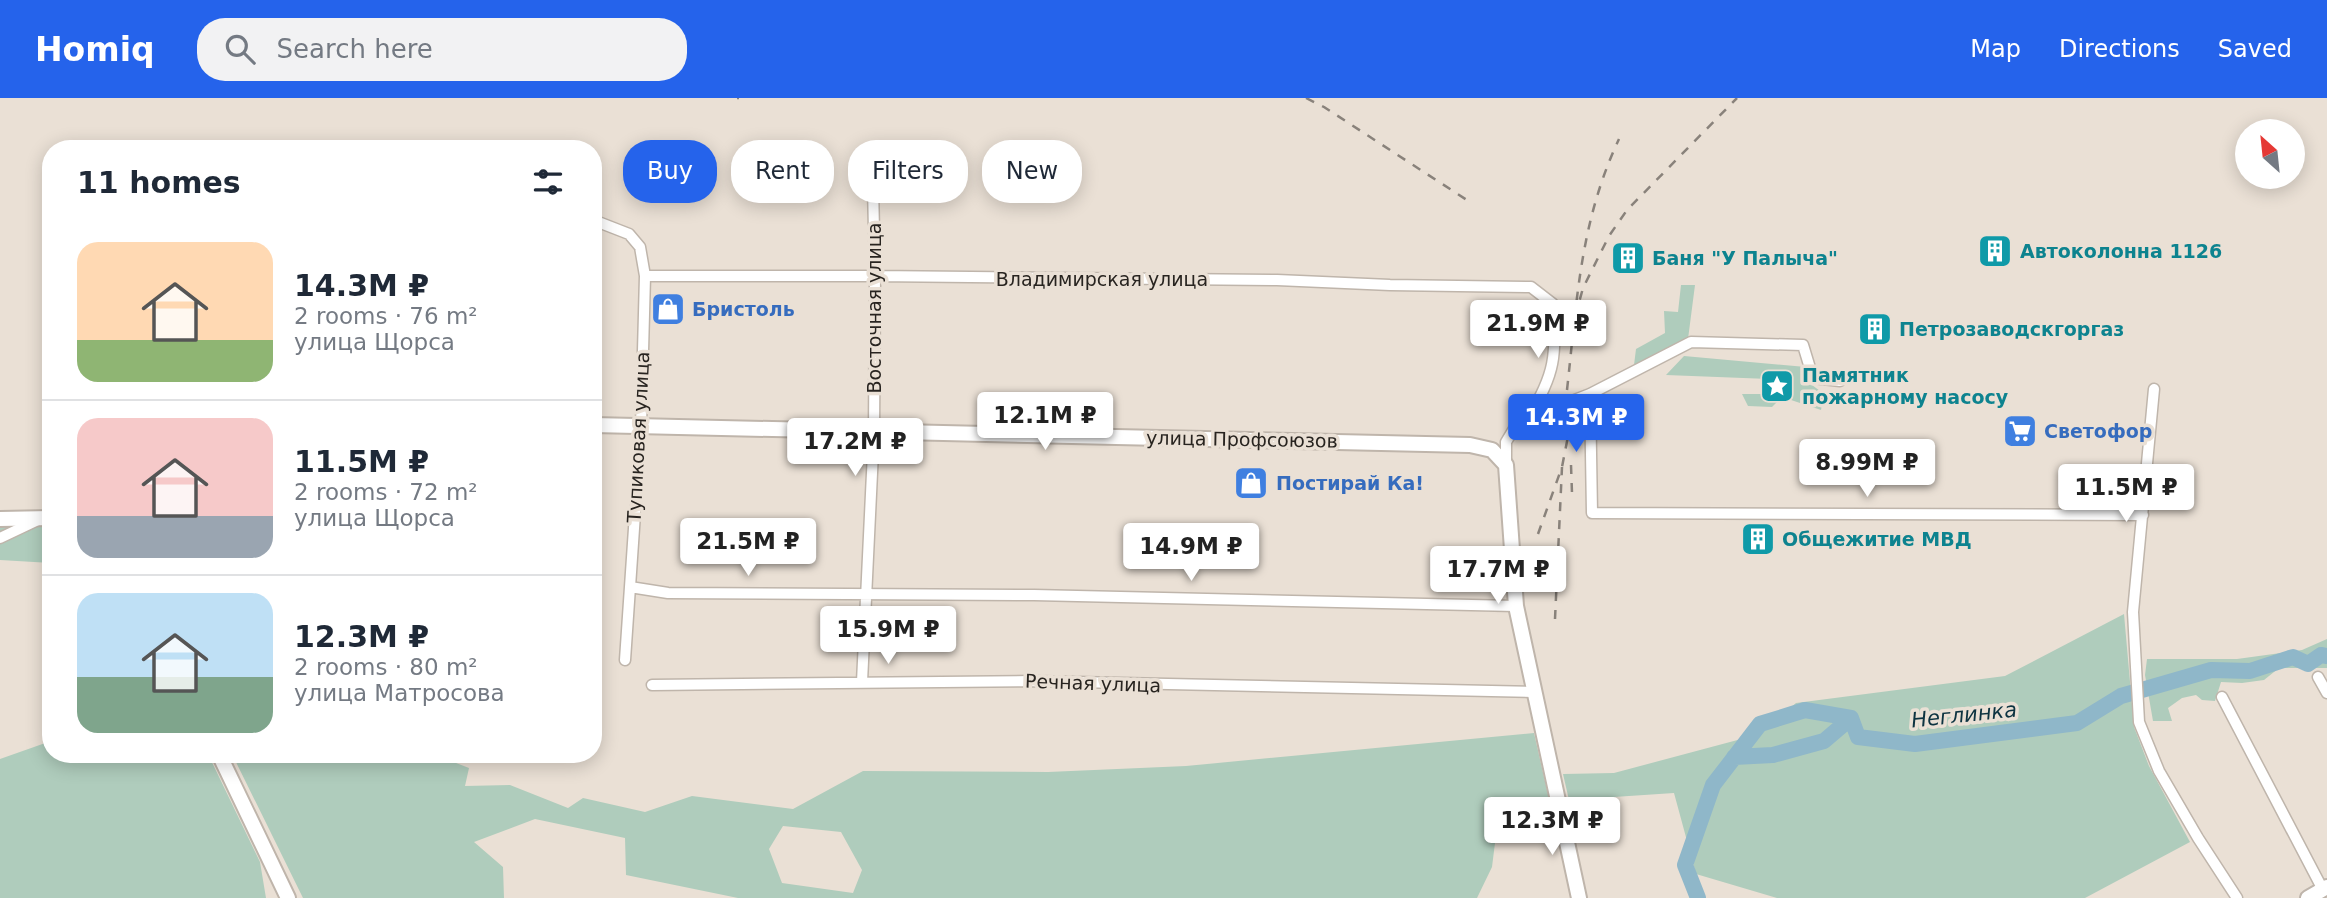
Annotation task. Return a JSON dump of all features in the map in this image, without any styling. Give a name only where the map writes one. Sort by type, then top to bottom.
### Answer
[{"type":"main road","name":"улица Профсоюзов","points":[[602,425],[1470,445],[1492,450],[1506,465]]},
{"type":"main road","points":[[1506,465],[1516,606],[1579,898]]},
{"type":"main road","points":[[0,519],[42,518]]},
{"type":"main road","points":[[223,763],[288,898]]},
{"type":"main road","points":[[273,865],[278,898]]},
{"type":"main road","points":[[2308,898],[2325,888]]},
{"type":"street","name":"Восточная улица","points":[[863,682],[873,431],[873,203]]},
{"type":"street","name":"Тупиковая улица","points":[[602,223],[629,234],[640,247],[645,276],[641,426],[625,660]]},
{"type":"street","name":"Владимирская улица","points":[[645,276],[1277,280],[1531,287],[1553,304],[1556,348],[1549,383],[1528,418]]},
{"type":"street","points":[[1506,465],[1506,442],[1515,426],[1528,418],[1590,394],[1691,342],[1802,345],[1813,378],[1840,381]]},
{"type":"street","points":[[2154,389],[2133,612],[2139,722],[2160,771],[2198,838],[2237,898]]},
{"type":"street","points":[[1590,394],[1592,513],[2143,515]]},
{"type":"street","points":[[0,538],[42,520]]},
{"type":"street","points":[[630,587],[668,593],[1034,595],[1516,606]]},
{"type":"street","points":[[2318,677],[2327,693]]},
{"type":"street","name":"Речная улица","points":[[652,685],[1030,681],[1534,692]]},
{"type":"street","points":[[2222,696],[2325,888]]},
{"type":"green space","points":[[1681,285],[1695,285],[1688,339],[1634,365],[1636,349],[1665,333],[1664,311],[1678,312]]},
{"type":"green space","points":[[1684,356],[1806,367],[1808,382],[1824,394],[1821,410],[1782,397],[1772,407],[1748,406],[1742,394],[1770,394],[1769,379],[1666,375]]},
{"type":"green space","points":[[42,525],[42,562],[0,560],[0,527]]},
{"type":"green space","points":[[2124,614],[2134,727],[2149,766],[2190,842],[2085,898],[1777,898],[1696,874],[1674,793],[1569,800],[1563,774],[1614,773],[1760,734],[1796,703],[2005,676]]},
{"type":"green space","points":[[2327,639],[2327,668],[2279,668],[2264,680],[2221,682],[2215,701],[2202,700],[2196,695],[2182,698],[2168,708],[2172,721],[2153,721],[2145,675],[2147,659],[2237,659],[2302,650]]},
{"type":"green space","points":[[1534,733],[1549,799],[1499,811],[1492,867],[1477,898],[738,898],[626,875],[625,838],[535,819],[474,842],[503,867],[504,898],[303,898],[236,763],[456,763],[469,768],[465,786],[510,785],[568,808],[583,798],[645,812],[692,796],[793,809],[863,771],[1048,772],[1186,766]],"holes":[[[783,826],[841,832],[862,870],[853,893],[782,883],[769,849]]]},
{"type":"green space","points":[[42,744],[42,763],[212,763],[260,862],[266,898],[0,898],[0,759]]},
{"type":"waterway","name":"Неглинка","points":[[1698,898],[1685,865],[1713,785],[1760,724],[1805,710],[1851,718],[1858,737],[1915,744],[2077,723],[2121,696],[2211,670],[2250,671],[2293,657],[2308,664],[2321,655],[2327,656]]},
{"type":"waterway","points":[[1734,757],[1773,755],[1824,741],[1851,718]]},
{"type":"railway","points":[[1306,98],[1473,204]]},
{"type":"railway","points":[[1575,317],[1583,288],[1609,236],[1627,210],[1737,98]]},
{"type":"railway","points":[[1567,390],[1588,231],[1606,170],[1619,139]]},
{"type":"railway","points":[[1538,534],[1562,467],[1570,426],[1567,404]]},
{"type":"railway","points":[[1571,465],[1572,493]]},
{"type":"railway","points":[[1555,619],[1562,467]]},
{"type":"place","name":"Автоколонна 1126","points":[[1995,251]]},
{"type":"place","name":"Баня \"У Палыча\"","points":[[1628,258]]},
{"type":"place","name":"Бристоль","points":[[668,309]]},
{"type":"place","name":"Петрозаводскгоргаз","points":[[1875,329]]},
{"type":"place","name":"Памятник пожарному насосу","points":[[1777,386]]},
{"type":"place","name":"Светофор","points":[[2020,431]]},
{"type":"place","name":"Постирай Ка!","points":[[1251,483]]},
{"type":"place","name":"Общежитие МВД","points":[[1758,539]]}]
